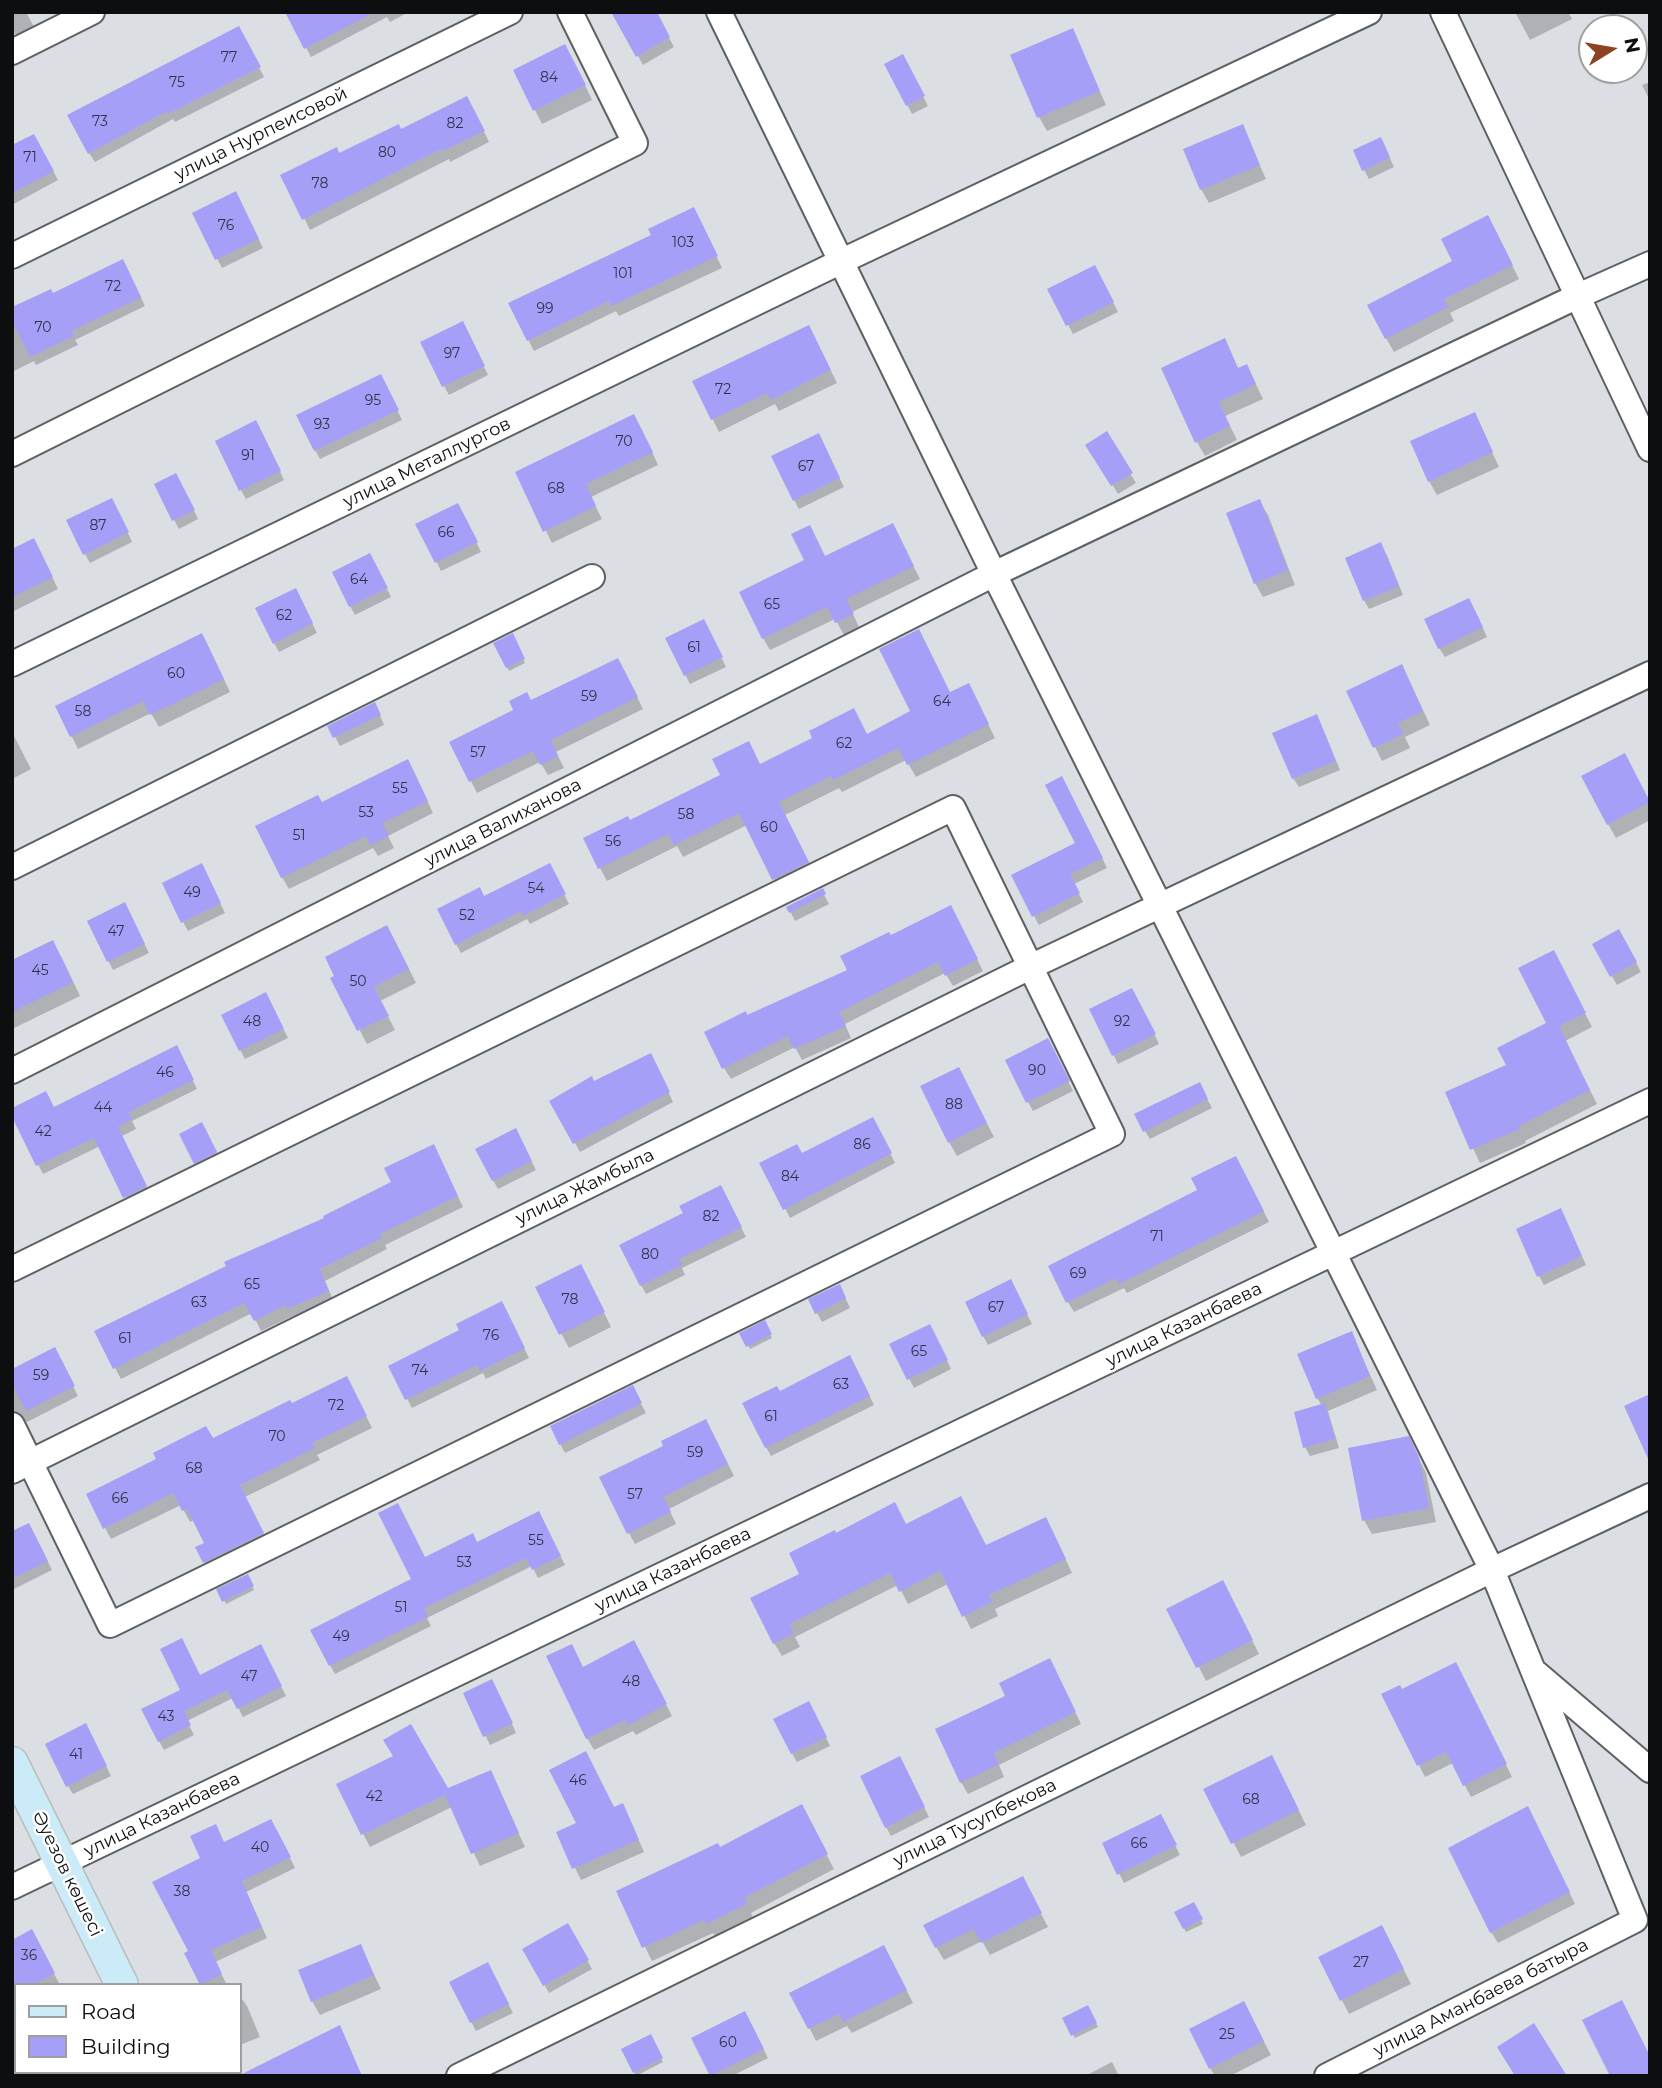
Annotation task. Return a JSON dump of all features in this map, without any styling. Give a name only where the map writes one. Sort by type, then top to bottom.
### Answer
[{"type":"main road","name":"Әуезов көшесі","points":[[12,1763],[121,1983]]},
{"type":"street","points":[[12,52],[92,12]]},
{"type":"street","name":"улица Нурпеисовой","points":[[12,256],[510,12]]},
{"type":"street","points":[[12,454],[635,143],[570,12]]},
{"type":"street","points":[[719,12],[994,575],[1492,1570],[1533,1670],[1650,1770]]},
{"type":"street","name":"улица Металлургов","points":[[12,664],[842,261],[1369,12]]},
{"type":"street","points":[[1443,12],[1650,449]]},
{"type":"street","name":"улица Валиханова","points":[[12,1072],[994,575],[1577,296],[1650,264]]},
{"type":"street","points":[[12,867],[593,577]]},
{"type":"street","name":"улица Жамбыла","points":[[21,1467],[1030,967],[1650,674]]},
{"type":"street","points":[[12,1269],[953,808],[1112,1134],[110,1625],[21,1467],[12,1425]]},
{"type":"street","name":"улица Казанбаева","points":[[12,1887],[1650,1101]]},
{"type":"street","name":"улица Тусупбекова","points":[[459,2076],[1492,1570],[1650,1496]]},
{"type":"street","name":"улица Аманбаева батыра","points":[[1327,2076],[1635,1920],[1533,1670]]},
{"type":"building","points":[[285,12],[375,12],[304,49]]},
{"type":"building","points":[[611,12],[657,12],[670,37],[636,57]]},
{"type":"building","points":[[239,26],[261,67],[168,114],[167,111],[88,154],[67,115]]},
{"type":"building","points":[[1073,28],[1100,91],[1037,118],[1010,55]]},
{"type":"building","points":[[565,44],[586,85],[533,111],[513,70]]},
{"type":"building","points":[[903,54],[925,96],[906,106],[884,64]]},
{"type":"building","points":[[467,96],[485,131],[442,151],[441,149],[302,220],[280,175],[337,147],[339,153],[399,124],[401,129]]},
{"type":"building","points":[[1243,124],[1260,165],[1200,190],[1183,149]]},
{"type":"building","points":[[34,134],[54,171],[12,193],[12,145]]},
{"type":"building","points":[[1381,137],[1390,157],[1362,171],[1353,150]]},
{"type":"building","points":[[236,191],[259,239],[215,260],[192,213]]},
{"type":"building","points":[[694,207],[718,256],[611,306],[609,301],[527,341],[508,303],[651,235],[648,229]]},
{"type":"building","points":[[1488,215],[1513,265],[1444,299],[1448,307],[1385,339],[1367,305],[1452,261],[1441,239]]},
{"type":"building","points":[[123,259],[141,297],[72,331],[74,336],[30,357],[12,321],[12,307],[51,289],[53,293]]},
{"type":"building","points":[[1095,265],[1114,302],[1066,326],[1047,289]]},
{"type":"building","points":[[463,321],[485,366],[442,387],[420,342]]},
{"type":"building","points":[[809,325],[831,370],[771,400],[767,393],[711,420],[692,381]]},
{"type":"building","points":[[1225,338],[1238,368],[1247,364],[1256,384],[1219,402],[1230,426],[1195,443],[1161,368]]},
{"type":"building","points":[[381,374],[399,410],[314,451],[296,415]]},
{"type":"building","points":[[1475,412],[1493,452],[1428,482],[1410,441]]},
{"type":"building","points":[[634,414],[653,452],[586,484],[596,506],[543,532],[515,472]]},
{"type":"building","points":[[256,420],[281,471],[239,491],[215,441]]},
{"type":"building","points":[[1107,431],[1133,473],[1111,486],[1085,445]]},
{"type":"building","points":[[819,433],[840,478],[793,501],[771,456]]},
{"type":"building","points":[[176,473],[195,510],[172,521],[154,484]]},
{"type":"building","points":[[112,498],[129,532],[83,555],[66,520]]},
{"type":"building","points":[[1260,499],[1288,570],[1254,584],[1226,513]]},
{"type":"building","points":[[458,503],[478,542],[435,563],[415,524]]},
{"type":"building","points":[[893,523],[914,566],[846,599],[854,614],[835,623],[827,607],[762,639],[739,592],[804,560],[791,534],[810,525],[825,556]]},
{"type":"building","points":[[34,538],[53,577],[12,597],[12,549]]},
{"type":"building","points":[[1381,542],[1399,586],[1363,601],[1345,558]]},
{"type":"building","points":[[370,553],[388,588],[349,607],[332,572]]},
{"type":"building","points":[[296,588],[313,623],[273,644],[255,608]]},
{"type":"building","points":[[1469,598],[1483,627],[1438,649],[1424,619]]},
{"type":"building","points":[[704,619],[723,657],[684,676],[665,638]]},
{"type":"building","points":[[919,629],[950,692],[969,683],[989,724],[907,765],[898,748],[833,780],[831,776],[779,802],[809,862],[772,880],[739,813],[674,845],[668,834],[598,869],[583,838],[628,816],[630,820],[720,775],[712,759],[749,741],[760,764],[812,738],[809,731],[854,708],[867,734],[910,711],[879,649]]},
{"type":"building","points":[[202,633],[224,679],[150,715],[143,701],[70,737],[55,706]]},
{"type":"building","points":[[513,633],[525,659],[506,668],[493,643]]},
{"type":"building","points":[[618,658],[638,697],[551,740],[558,756],[540,765],[533,751],[469,782],[449,742],[513,710],[509,701],[527,692],[531,700]]},
{"type":"building","points":[[1402,664],[1423,711],[1398,723],[1404,734],[1373,748],[1346,691]]},
{"type":"building","points":[[375,702],[381,715],[333,738],[327,726]]},
{"type":"building","points":[[1317,714],[1336,761],[1292,779],[1272,733]]},
{"type":"building","points":[[1625,753],[1650,802],[1607,825],[1581,776]]},
{"type":"building","points":[[408,759],[428,801],[382,823],[389,836],[370,845],[366,836],[281,878],[255,826],[318,795],[322,802]]},
{"type":"building","points":[[1062,776],[1103,858],[1070,874],[1080,893],[1032,917],[1011,875],[1075,843],[1045,785]]},
{"type":"building","points":[[202,863],[221,903],[181,923],[162,883]]},
{"type":"building","points":[[550,863],[566,894],[523,916],[521,911],[455,945],[437,909],[480,887],[484,896]]},
{"type":"building","points":[[823,888],[826,894],[789,913],[786,907]]},
{"type":"building","points":[[125,902],[145,944],[107,962],[87,921]]},
{"type":"building","points":[[951,905],[978,959],[945,976],[938,962],[839,1012],[846,1026],[794,1049],[788,1036],[722,1069],[704,1032],[746,1011],[747,1015],[847,970],[840,956],[889,932],[891,935]]},
{"type":"building","points":[[387,925],[409,969],[374,987],[389,1016],[357,1031],[330,978],[334,976],[325,957]]},
{"type":"building","points":[[1619,929],[1637,962],[1610,977],[1592,944]]},
{"type":"building","points":[[53,940],[73,982],[12,1012],[12,960]]},
{"type":"building","points":[[1554,950],[1586,1013],[1559,1026],[1590,1090],[1519,1126],[1520,1129],[1470,1150],[1445,1092],[1506,1065],[1497,1048],[1546,1023],[1518,968]]},
{"type":"building","points":[[1132,988],[1156,1034],[1112,1056],[1089,1009]]},
{"type":"building","points":[[266,992],[284,1029],[239,1051],[221,1015]]},
{"type":"building","points":[[1048,1038],[1070,1081],[1026,1103],[1005,1060]]},
{"type":"building","points":[[177,1045],[194,1080],[129,1112],[132,1119],[118,1127],[147,1186],[123,1198],[94,1138],[36,1166],[12,1117],[12,1108],[46,1091],[54,1107]]},
{"type":"building","points":[[651,1053],[670,1092],[573,1144],[549,1101],[592,1076],[594,1081]]},
{"type":"building","points":[[959,1067],[987,1123],[948,1143],[920,1086]]},
{"type":"building","points":[[1200,1082],[1208,1099],[1143,1132],[1134,1114]]},
{"type":"building","points":[[873,1117],[892,1153],[783,1210],[759,1163],[797,1144],[802,1153]]},
{"type":"building","points":[[202,1122],[217,1152],[194,1164],[179,1134]]},
{"type":"building","points":[[516,1128],[532,1161],[492,1181],[475,1149]]},
{"type":"building","points":[[434,1144],[458,1196],[380,1234],[382,1238],[320,1269],[329,1291],[287,1309],[285,1305],[254,1321],[244,1303],[113,1369],[94,1331],[226,1266],[224,1262],[324,1218],[323,1216],[391,1182],[384,1168]]},
{"type":"building","points":[[1236,1156],[1264,1211],[1119,1284],[1116,1278],[1066,1303],[1048,1266],[1197,1190],[1191,1178]]},
{"type":"building","points":[[721,1185],[742,1227],[679,1259],[682,1265],[640,1286],[619,1245],[683,1213],[679,1206]]},
{"type":"building","points":[[1561,1208],[1582,1256],[1537,1277],[1516,1229]]},
{"type":"building","points":[[581,1264],[605,1312],[559,1335],[535,1287]]},
{"type":"building","points":[[1011,1279],[1028,1314],[982,1337],[965,1302]]},
{"type":"building","points":[[840,1284],[846,1298],[815,1314],[808,1299]]},
{"type":"building","points":[[502,1301],[525,1348],[480,1371],[477,1365],[405,1400],[388,1366],[459,1330],[456,1324]]},
{"type":"building","points":[[765,1320],[772,1334],[746,1347],[739,1333]]},
{"type":"building","points":[[930,1324],[948,1360],[907,1380],[889,1344]]},
{"type":"building","points":[[1352,1331],[1370,1376],[1316,1399],[1297,1354]]},
{"type":"building","points":[[55,1347],[75,1386],[26,1411],[12,1384],[12,1369]]},
{"type":"building","points":[[850,1355],[870,1396],[765,1448],[742,1403],[777,1386],[780,1391]]},
{"type":"building","points":[[347,1376],[367,1416],[312,1443],[315,1448],[240,1485],[264,1533],[203,1563],[195,1547],[204,1543],[187,1509],[182,1511],[173,1493],[103,1529],[86,1494],[156,1459],[153,1453],[206,1426],[213,1438],[290,1400],[292,1403]]},
{"type":"building","points":[[633,1385],[642,1403],[559,1445],[550,1426]]},
{"type":"building","points":[[1650,1394],[1650,1463],[1624,1406]]},
{"type":"building","points":[[1325,1403],[1335,1439],[1303,1448],[1294,1412]]},
{"type":"building","points":[[706,1419],[728,1464],[663,1497],[671,1512],[627,1534],[599,1477],[663,1446],[661,1441]]},
{"type":"building","points":[[1409,1436],[1419,1457],[1429,1508],[1362,1521],[1348,1448]]},
{"type":"building","points":[[961,1496],[986,1545],[1046,1517],[1066,1559],[989,1595],[992,1602],[962,1617],[940,1571],[899,1592],[890,1573],[789,1624],[794,1633],[773,1644],[750,1598],[799,1574],[789,1553],[835,1530],[836,1533],[895,1502],[906,1524]]},
{"type":"building","points":[[398,1503],[425,1557],[473,1533],[477,1542],[539,1511],[561,1556],[532,1570],[526,1558],[424,1608],[428,1617],[329,1666],[310,1630],[411,1579],[378,1513]]},
{"type":"building","points":[[29,1523],[48,1561],[12,1579],[12,1531]]},
{"type":"building","points":[[248,1574],[254,1586],[222,1602],[216,1589]]},
{"type":"building","points":[[1223,1580],[1253,1640],[1196,1668],[1166,1609]]},
{"type":"building","points":[[182,1638],[200,1675],[261,1644],[282,1686],[237,1709],[227,1690],[184,1711],[191,1725],[158,1742],[141,1709],[180,1690],[160,1649]]},
{"type":"building","points":[[634,1640],[667,1704],[628,1725],[625,1720],[586,1739],[546,1656],[572,1644],[583,1667]]},
{"type":"building","points":[[1050,1658],[1076,1712],[994,1753],[999,1764],[960,1783],[935,1729],[1005,1696],[999,1683]]},
{"type":"building","points":[[1456,1662],[1507,1764],[1463,1786],[1446,1752],[1417,1766],[1381,1694],[1400,1685],[1402,1689]]},
{"type":"building","points":[[492,1679],[513,1723],[483,1737],[463,1693]]},
{"type":"building","points":[[809,1701],[827,1737],[791,1754],[773,1719]]},
{"type":"building","points":[[86,1723],[107,1766],[66,1787],[45,1744]]},
{"type":"building","points":[[411,1724],[448,1788],[491,1770],[519,1833],[471,1854],[445,1795],[361,1835],[336,1784],[393,1756],[383,1740]]},
{"type":"building","points":[[586,1751],[614,1807],[623,1803],[639,1840],[572,1869],[556,1832],[576,1823],[549,1770]]},
{"type":"building","points":[[1272,1755],[1299,1810],[1231,1844],[1203,1789]]},
{"type":"building","points":[[900,1756],[925,1807],[885,1828],[860,1776]]},
{"type":"building","points":[[802,1804],[828,1854],[744,1898],[747,1904],[706,1924],[704,1920],[642,1948],[616,1891],[718,1843],[720,1847]]},
{"type":"building","points":[[1528,1806],[1570,1892],[1490,1933],[1448,1848]]},
{"type":"building","points":[[1161,1814],[1177,1845],[1117,1875],[1102,1843]]},
{"type":"building","points":[[271,1819],[291,1857],[242,1881],[262,1927],[211,1950],[222,1974],[199,1983],[184,1953],[188,1951],[152,1882],[200,1858],[190,1836],[216,1824],[224,1842]]},
{"type":"building","points":[[1023,1876],[1042,1913],[981,1943],[974,1929],[935,1948],[923,1925]]},
{"type":"building","points":[[1194,1902],[1203,1919],[1183,1929],[1174,1912]]},
{"type":"building","points":[[568,1923],[589,1960],[543,1986],[522,1949]]},
{"type":"building","points":[[1382,1925],[1404,1969],[1340,2001],[1318,1957]]},
{"type":"building","points":[[32,1929],[55,1973],[37,1983],[12,1985],[12,1940]]},
{"type":"building","points":[[361,1944],[374,1975],[311,2002],[298,1970]]},
{"type":"building","points":[[884,1945],[907,1990],[843,2022],[839,2014],[808,2029],[789,1993]]},
{"type":"building","points":[[488,1962],[509,2004],[470,2023],[449,1982]]},
{"type":"building","points":[[1622,2000],[1650,2056],[1650,2076],[1610,2076],[1582,2020]]},
{"type":"building","points":[[1244,2001],[1264,2041],[1209,2069],[1189,2029]]},
{"type":"building","points":[[1088,2005],[1097,2023],[1071,2036],[1062,2018]]},
{"type":"building","points":[[745,2011],[764,2049],[710,2076],[691,2038]]},
{"type":"building","points":[[1534,2023],[1567,2076],[1515,2076],[1497,2047]]},
{"type":"building","points":[[340,2025],[362,2076],[238,2076]]},
{"type":"building","points":[[651,2034],[663,2058],[633,2073],[621,2049]]}]
